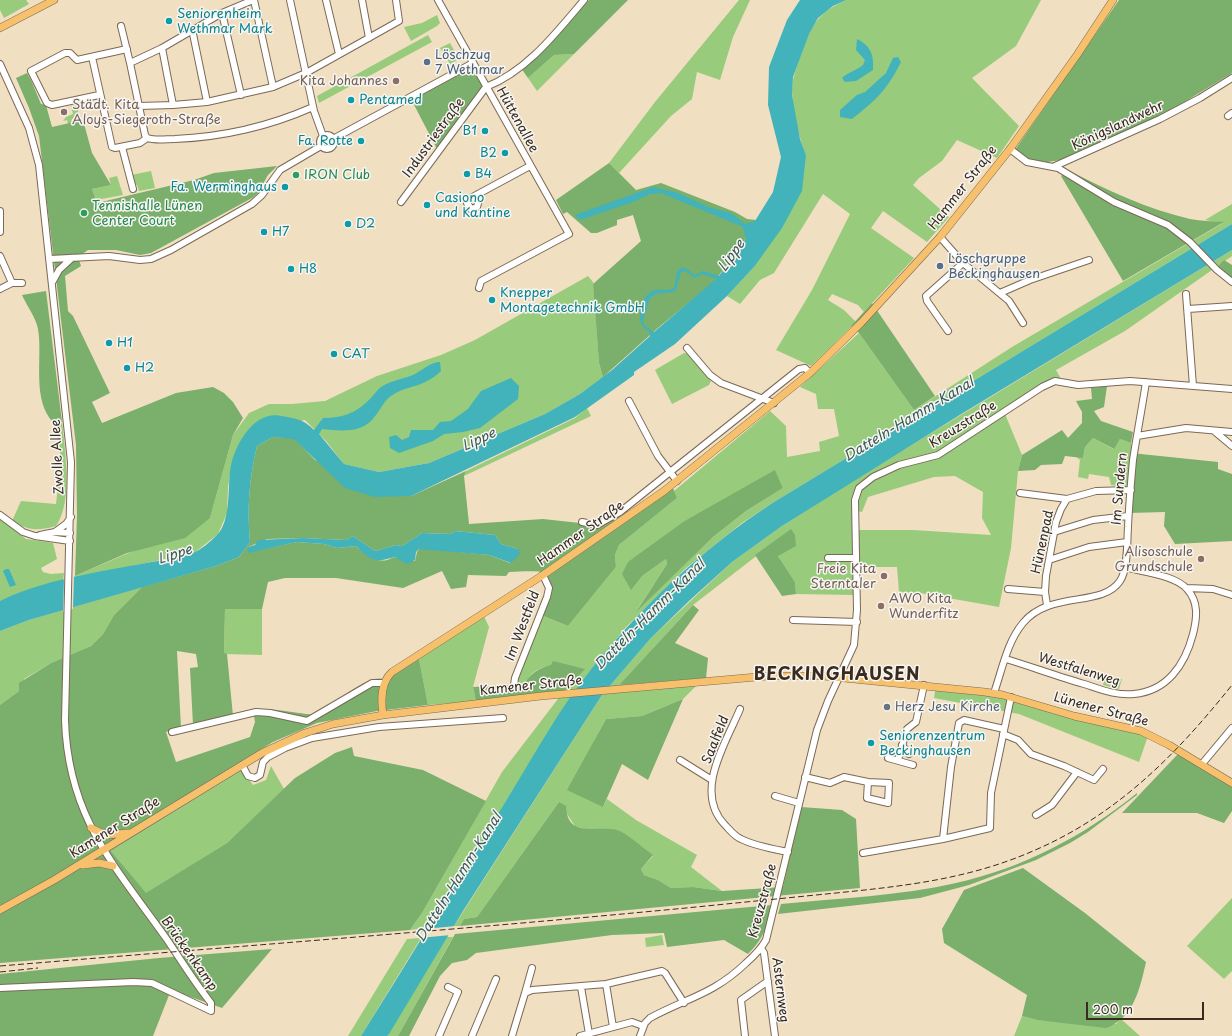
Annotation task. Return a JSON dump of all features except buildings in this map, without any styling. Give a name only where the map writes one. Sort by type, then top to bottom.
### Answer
[{"type":"main road","points":[[0,28],[54,0]]},
{"type":"main road","name":"Hammer Straße","points":[[384,683],[388,675],[395,670],[543,575],[677,481],[810,373],[861,323],[940,237],[1010,149],[1077,55],[1113,0]]},
{"type":"main road","name":"Kamener Straße","points":[[0,910],[77,866],[274,746],[322,727],[383,715],[560,694],[768,676],[805,675],[838,677],[976,691]]},
{"type":"main road","points":[[383,715],[382,693],[384,683]]},
{"type":"main road","name":"Lünener Straße","points":[[976,691],[994,693],[1074,716],[1141,731],[1169,744],[1232,783]]},
{"type":"main road","points":[[90,828],[106,835],[132,832]]},
{"type":"main road","points":[[77,866],[99,863],[113,866]]},
{"type":"street","points":[[130,63],[162,48],[192,29],[222,13],[254,0],[273,87]]},
{"type":"street","points":[[290,0],[313,107],[323,136],[320,141],[321,146]]},
{"type":"street","points":[[326,0],[339,54]]},
{"type":"street","points":[[362,0],[369,38]]},
{"type":"street","points":[[139,106],[173,106],[207,102],[273,87],[306,74],[399,21],[400,16],[396,0]]},
{"type":"street","name":"Hüttenallee","points":[[438,0],[569,234],[481,281],[479,288]]},
{"type":"street","points":[[486,87],[520,68],[558,30],[584,0]]},
{"type":"street","points":[[222,13],[240,95]]},
{"type":"street","points":[[121,26],[147,138]]},
{"type":"street","points":[[192,29],[207,102]]},
{"type":"street","points":[[162,48],[173,106]]},
{"type":"street","points":[[100,95],[52,105],[48,103],[31,71],[65,53],[70,53],[77,60],[92,58],[127,49]]},
{"type":"street","points":[[92,58],[112,147],[122,147],[140,143],[147,138],[188,138],[232,132],[289,118],[313,107]]},
{"type":"street","points":[[333,139],[473,63]]},
{"type":"street","name":"Zwolle Allee","points":[[0,64],[24,115],[35,147],[40,178],[70,450],[71,517],[65,720],[67,755],[79,802],[90,828],[103,850]]},
{"type":"street","name":"Königslandwehr","points":[[1010,149],[1027,162],[1038,165],[1055,166],[1160,119],[1200,98],[1232,78]]},
{"type":"street","name":"Industriestraße","points":[[401,202],[486,87]]},
{"type":"street","points":[[323,136],[330,136],[333,139]]},
{"type":"street","points":[[321,146],[326,149],[330,148],[334,143],[333,139]]},
{"type":"street","points":[[50,260],[109,256],[140,260],[159,256],[252,204],[262,195],[280,170],[321,146]]},
{"type":"street","points":[[122,147],[132,189]]},
{"type":"street","name":"Hüttenallee","points":[[478,194],[530,166]]},
{"type":"street","points":[[1055,166],[1114,202],[1168,226],[1190,242],[1217,270],[1232,282]]},
{"type":"street","points":[[0,211],[0,232]]},
{"type":"street","points":[[940,237],[963,263],[1009,301],[1023,323]]},
{"type":"street","points":[[0,256],[12,283]]},
{"type":"street","points":[[52,283],[59,270],[72,258]]},
{"type":"street","points":[[1000,293],[1030,280],[1089,260]]},
{"type":"street","points":[[948,331],[927,301],[926,296],[963,263]]},
{"type":"street","points":[[0,289],[12,283],[22,283]]},
{"type":"street","points":[[1186,294],[1193,386]]},
{"type":"street","points":[[1188,309],[1232,306]]},
{"type":"street","points":[[686,348],[710,375],[721,383],[774,403]]},
{"type":"street","name":"Hammer Straße","points":[[582,522],[597,525],[614,515],[665,478],[669,472],[800,369],[805,368],[810,373]]},
{"type":"street","name":"Kreuzstraße","points":[[643,1026],[650,1018],[707,993],[727,980],[761,948],[766,940],[819,724],[838,677],[852,651],[857,622],[855,500],[859,488],[863,484],[898,465],[938,455],[1051,382],[1059,381],[1075,385],[1122,381],[1232,388]]},
{"type":"street","name":"Im Sundern","points":[[994,693],[1014,636],[1022,624],[1032,614],[1047,605],[1068,600],[1080,600],[1110,590],[1120,582],[1124,568],[1131,490],[1146,382]]},
{"type":"street","points":[[629,401],[658,456],[677,481]]},
{"type":"street","points":[[1138,436],[1182,428],[1232,432]]},
{"type":"street","points":[[1214,431],[1232,446]]},
{"type":"street","name":"Hünenpad","points":[[1020,494],[1067,499],[1096,492],[1131,490]]},
{"type":"street","name":"Hünenpad","points":[[1047,605],[1045,592],[1054,532],[1061,509],[1067,499]]},
{"type":"street","points":[[0,515],[23,532],[35,536],[70,541]]},
{"type":"street","points":[[1054,532],[1092,520],[1128,516]]},
{"type":"street","points":[[55,532],[66,524],[71,517]]},
{"type":"street","points":[[35,536],[55,532],[70,533]]},
{"type":"street","points":[[1049,560],[1089,547],[1127,542]]},
{"type":"street","points":[[828,558],[856,558]]},
{"type":"street","points":[[1124,568],[1170,579],[1186,588],[1213,589],[1232,595]]},
{"type":"street","name":"Im Westfeld","points":[[514,685],[515,678],[547,597],[549,588],[543,575]]},
{"type":"street","name":"Westfalenweg","points":[[1006,659],[1114,693],[1135,694],[1154,689],[1171,678],[1190,649],[1197,614],[1194,602],[1186,588]]},
{"type":"street","name":"Hünenpad","points":[[1008,589],[1045,592]]},
{"type":"street","points":[[793,620],[857,622]]},
{"type":"street","points":[[172,732],[256,712],[270,713],[307,721],[372,683],[384,683]]},
{"type":"street","points":[[898,760],[907,729],[916,722],[924,685]]},
{"type":"street","points":[[863,853],[943,839],[990,828],[991,793],[1011,698]]},
{"type":"street","name":"Saalfeld","points":[[740,708],[725,743],[712,780],[711,797],[713,809],[721,821],[735,835],[744,840],[788,852]]},
{"type":"street","points":[[242,765],[248,776],[255,778],[260,775],[263,762],[268,757],[289,746],[312,738],[337,732],[379,727],[502,718]]},
{"type":"street","points":[[943,839],[950,767],[959,723],[964,720],[1004,732],[1020,741],[1031,754],[1064,766],[1094,780],[1103,769]]},
{"type":"street","points":[[1202,764],[1232,728]]},
{"type":"street","points":[[902,745],[909,754]]},
{"type":"street","points":[[888,758],[913,765]]},
{"type":"street","name":"Saalfeld","points":[[680,760],[712,780]]},
{"type":"street","points":[[1036,815],[1052,805],[1077,772]]},
{"type":"street","points":[[805,777],[826,783],[834,783],[844,778],[868,782],[890,783],[888,804],[867,798],[868,782]]},
{"type":"street","points":[[775,796],[799,803]]},
{"type":"street","name":"Brückenkamp","points":[[0,988],[133,982],[152,983],[211,1011],[211,1003],[103,850]]},
{"type":"street","name":"Asternweg","points":[[761,948],[764,953],[775,1036]]},
{"type":"street","points":[[512,1036],[532,968]]},
{"type":"street","points":[[525,993],[532,990],[606,984],[662,971],[665,973],[684,1003]]},
{"type":"street","points":[[472,1036],[496,979]]},
{"type":"street","points":[[745,1036],[741,1000],[768,981]]},
{"type":"street","points":[[606,984],[613,1027]]},
{"type":"street","points":[[581,986],[589,1034]]},
{"type":"street","points":[[439,1036],[458,992],[448,988]]},
{"type":"street","points":[[580,1036],[632,1022],[643,1026],[640,1036]]},
{"type":"green space","points":[[0,0],[26,0],[29,4],[4,18],[0,10]]},
{"type":"green space","points":[[589,0],[628,0],[574,54],[554,55],[528,78],[521,68]]},
{"type":"green space","points":[[739,0],[750,0],[733,37],[720,80],[697,72],[692,99],[671,116],[619,173],[609,163],[655,102]]},
{"type":"green space","points":[[846,0],[1041,0],[1016,46],[972,78],[1019,126],[997,158],[957,140],[942,161],[919,178],[913,185],[949,217],[927,242],[883,211],[871,228],[914,258],[864,312],[858,305],[832,294],[828,300],[844,310],[856,322],[811,366],[776,350],[812,290],[850,214],[823,194],[774,273],[760,280],[740,304],[727,296],[754,267],[806,155],[795,116],[792,85],[806,40],[814,25],[823,14],[837,4]]},
{"type":"green space","points":[[1119,0],[1232,0],[1232,73],[1158,118],[1061,160],[1041,163],[1025,158],[1015,150]]},
{"type":"green space","points":[[437,15],[440,23],[437,26],[411,41],[404,27],[422,23]]},
{"type":"green space","points":[[428,35],[432,42],[319,103],[317,96]]},
{"type":"green space","points":[[450,43],[459,59],[450,64],[440,48]]},
{"type":"green space","points":[[574,54],[537,91],[528,78],[554,55]]},
{"type":"green space","points":[[471,67],[483,87],[437,149],[411,99]]},
{"type":"green space","points":[[27,73],[41,104],[46,105],[52,127],[83,120],[92,153],[111,185],[92,189],[97,203],[194,180],[214,173],[277,166],[268,175],[258,193],[252,198],[151,253],[140,255],[116,250],[88,250],[78,257],[81,266],[65,276],[68,311],[73,316],[110,393],[92,402],[102,423],[176,393],[213,387],[224,393],[233,402],[243,418],[233,435],[210,518],[185,538],[127,553],[75,576],[77,516],[76,445],[39,136],[16,78]]},
{"type":"green space","points":[[77,105],[79,116],[75,114],[75,118],[68,124],[67,120],[63,121],[66,117],[73,114],[71,106]]},
{"type":"green space","points":[[609,163],[636,190],[661,183],[735,212],[747,219],[756,220],[746,239],[714,282],[659,327],[603,377],[599,363],[593,284],[641,241],[633,215],[617,220],[617,225],[597,233],[591,233],[567,212],[563,214],[556,200]]},
{"type":"green space","points":[[1068,170],[1112,192],[1158,210],[1190,219],[1224,222],[1123,281],[1061,176]]},
{"type":"green space","points":[[151,171],[155,188],[139,191],[137,185],[132,183],[131,175]]},
{"type":"green space","points":[[117,176],[123,195],[96,200],[92,189],[111,185],[109,178]]},
{"type":"green space","points":[[1232,204],[1232,224],[774,502],[742,523],[686,568],[626,627],[582,681],[426,928],[410,930],[422,913],[502,772],[564,691],[584,669],[559,666],[543,667],[530,676],[525,684],[518,684],[517,675],[541,615],[568,626],[616,567],[615,555],[619,545],[677,498],[674,491],[770,411],[786,426],[787,457],[820,451],[819,442],[839,436],[834,409],[818,409],[816,394],[800,387],[859,333],[914,410],[1012,347],[1223,223],[1205,220]],"holes":[[[775,471],[783,488],[746,511],[713,537],[637,610],[667,564],[666,559],[642,576],[686,520]]]},
{"type":"green space","points":[[1232,250],[1232,256],[1125,331],[1056,370],[1061,379],[1047,386],[1005,414],[1022,455],[1018,471],[1011,548],[999,607],[920,593],[899,592],[897,567],[855,567],[855,595],[796,594],[795,582],[778,556],[790,530],[693,605],[619,685],[706,678],[707,684],[696,686],[683,699],[642,716],[606,719],[594,741],[603,807],[607,799],[636,820],[697,855],[691,867],[722,891],[693,887],[671,888],[658,880],[644,875],[641,869],[653,856],[603,829],[589,830],[575,826],[559,802],[477,917],[464,919],[460,926],[454,926],[602,695],[650,639],[732,562],[782,526],[846,485]],"holes":[[[955,476],[983,492],[982,518],[991,535],[913,530],[854,530],[857,511],[862,512],[868,497],[934,477]]]},
{"type":"green space","points":[[1224,260],[1232,265],[1232,278],[1217,267]]},
{"type":"green space","points":[[588,276],[593,282],[599,363],[603,377],[580,394],[545,414],[429,463],[379,472],[344,464],[326,441],[305,420],[247,432],[232,463],[228,487],[227,513],[218,534],[194,553],[74,578],[75,576],[210,518],[233,435],[249,413],[269,404],[292,404],[325,401],[377,376],[441,355],[475,340]]},
{"type":"green space","points":[[46,291],[62,422],[54,423],[47,414],[42,403],[39,378],[39,340],[37,325],[22,295]]},
{"type":"green space","points":[[872,303],[935,396],[914,410],[859,333],[851,326]]},
{"type":"green space","points":[[684,353],[690,354],[711,381],[709,385],[672,404],[655,370]]},
{"type":"green space","points":[[1107,386],[1104,407],[1094,411],[1101,421],[1133,432],[1131,443],[1120,439],[1114,449],[1093,438],[1085,447],[1083,458],[1065,456],[1062,464],[1041,465],[1035,470],[1018,471],[1022,455],[1062,430],[1068,438],[1082,423],[1082,412],[1076,401],[1092,399],[1091,388]]},
{"type":"green space","points":[[587,408],[591,416],[464,476],[466,471],[575,418]]},
{"type":"green space","points":[[62,422],[66,461],[66,490],[65,504],[61,516],[56,526],[43,529],[24,527],[12,521],[21,501],[56,504],[58,486],[57,456],[61,455],[58,448],[54,423]]},
{"type":"green space","points":[[273,437],[294,438],[315,460],[411,496],[466,471],[464,476],[469,524],[543,519],[589,524],[622,508],[635,515],[673,488],[677,498],[619,545],[615,555],[616,567],[568,626],[541,615],[551,590],[547,573],[542,572],[509,572],[506,576],[468,575],[466,587],[451,589],[442,571],[403,588],[336,578],[285,578],[268,582],[262,609],[225,609],[224,653],[227,654],[233,716],[193,725],[190,668],[198,667],[196,654],[177,651],[181,728],[166,732],[176,762],[250,737],[255,722],[253,710],[259,709],[312,714],[329,706],[360,685],[378,678],[386,680],[418,654],[428,705],[377,711],[317,723],[273,742],[237,764],[242,770],[111,851],[146,893],[227,843],[295,778],[335,753],[352,747],[354,756],[423,770],[486,801],[422,913],[410,930],[0,963],[0,705],[19,691],[19,683],[51,663],[91,646],[103,634],[114,615],[142,587],[216,566],[239,557],[250,542],[249,494],[257,446]],"holes":[[[455,531],[495,535],[501,544],[518,549],[510,563],[489,555],[429,549],[419,549],[415,561],[401,560],[395,557],[383,561],[374,559],[356,546],[337,548],[324,544],[297,542],[259,550],[248,547],[267,539],[303,538],[346,540],[353,536],[375,551],[396,545],[402,546],[422,533],[451,534]]]},
{"type":"green space","points":[[1093,438],[1113,449],[1120,439],[1131,443],[1133,488],[1111,485],[1109,477],[1089,474],[1088,479],[1078,477],[1080,460],[1075,456],[1083,458],[1085,447]]},
{"type":"green space","points":[[1131,453],[1218,462],[1218,469],[1232,474],[1232,541],[1175,544],[1164,526],[1165,512],[1129,513]]},
{"type":"green space","points":[[775,470],[783,488],[746,511],[713,537],[636,612],[667,564],[666,559],[642,576],[631,590],[622,574],[628,562],[686,520]]},
{"type":"green space","points":[[0,518],[26,539],[53,543],[57,559],[41,568],[43,572],[51,574],[64,573],[63,581],[0,601]]},
{"type":"green space","points":[[791,529],[795,535],[796,546],[778,556],[795,582],[796,594],[782,596],[755,555]]},
{"type":"green space","points":[[142,587],[114,615],[103,634],[91,646],[51,663],[24,679],[19,691],[0,705],[0,631],[29,620]]},
{"type":"green space","points":[[693,605],[699,610],[675,643],[708,658],[706,678],[619,685]]},
{"type":"green space","points":[[225,609],[262,609],[262,655],[224,654]]},
{"type":"green space","points":[[483,614],[489,627],[473,687],[476,701],[428,705],[418,654]]},
{"type":"green space","points":[[553,661],[585,669],[564,691],[476,701],[473,687],[524,684],[532,674],[539,669],[551,665]]},
{"type":"green space","points":[[1105,676],[1122,679],[1119,689],[1103,685]]},
{"type":"green space","points":[[936,685],[990,692],[1149,733],[1139,762],[1019,714],[934,698]]},
{"type":"green space","points":[[683,699],[648,780],[622,764],[603,807],[567,790],[606,719],[642,716]]},
{"type":"green space","points":[[1178,754],[1232,787],[1232,811],[1224,823],[1197,813],[1122,813]]},
{"type":"green space","points":[[271,766],[284,789],[227,843],[146,894],[111,851],[242,770],[253,785],[266,780]]},
{"type":"green space","points":[[1137,793],[1137,795],[1088,832],[1070,843],[1036,860],[969,885],[920,898],[778,914],[781,904],[913,891],[956,883],[1005,869],[1052,848],[1074,836],[1117,809]]},
{"type":"green space","points":[[559,802],[566,806],[568,816],[572,823],[577,827],[617,830],[653,855],[641,869],[644,875],[658,880],[671,888],[693,887],[722,891],[783,887],[801,807],[842,810],[856,819],[860,888],[460,926],[464,919],[477,917]]},
{"type":"green space","points":[[1023,868],[1085,913],[1146,962],[1134,1001],[1129,1010],[1116,1023],[1106,1028],[1037,1020],[1022,1016],[1027,995],[944,943],[942,929],[964,890]]},
{"type":"green space","points":[[1232,898],[1232,971],[1224,979],[1187,946]]},
{"type":"green space","points":[[772,905],[764,932],[758,943],[748,954],[724,940],[667,947],[664,933],[612,935],[476,953],[467,960],[452,963],[440,976],[409,1036],[398,1036],[455,934]]},
{"type":"green space","points":[[662,935],[664,945],[646,947],[645,938]]},
{"type":"green space","points":[[447,937],[453,937],[398,1036],[387,1036]]},
{"type":"green space","points":[[421,938],[361,1036],[348,1036],[407,939]]},
{"type":"green space","points":[[272,949],[222,1008],[171,990],[153,1036],[0,1036],[0,974],[159,958]]},
{"type":"green space","points":[[1022,1016],[1037,1020],[1116,1024],[1121,1019],[1140,1036],[1014,1036]]},
{"type":"water","points":[[800,0],[846,0],[833,6],[818,18],[809,34],[793,77],[792,95],[800,139],[806,155],[802,191],[782,228],[754,267],[727,296],[675,344],[634,372],[634,375],[575,417],[411,496],[375,497],[345,488],[294,439],[273,437],[257,446],[249,494],[250,542],[239,557],[216,566],[29,620],[0,631],[0,601],[16,594],[52,582],[183,557],[196,552],[206,545],[217,535],[225,520],[231,465],[238,446],[249,429],[263,418],[272,415],[296,419],[314,430],[323,418],[349,414],[365,404],[380,388],[385,385],[411,376],[431,364],[440,362],[441,371],[423,383],[400,391],[391,396],[371,421],[365,425],[352,430],[322,429],[319,434],[344,464],[379,472],[429,463],[545,414],[580,394],[612,370],[650,336],[649,331],[644,328],[641,323],[640,318],[640,311],[644,299],[648,294],[655,290],[669,290],[674,288],[678,271],[683,268],[695,275],[703,271],[719,276],[746,239],[743,227],[661,193],[650,194],[633,202],[580,220],[575,215],[653,187],[678,193],[711,208],[731,213],[745,224],[755,221],[773,192],[781,157],[768,105],[769,67],[787,20]],"holes":[[[686,271],[694,278],[703,274],[716,279],[654,332],[644,325],[643,320],[650,298],[660,293],[670,293],[676,290],[681,272]]]},
{"type":"water","points":[[857,39],[866,45],[871,52],[873,70],[856,81],[845,82],[842,78],[863,65],[865,60],[856,50]]},
{"type":"water","points":[[898,57],[901,62],[891,80],[880,94],[852,119],[840,117],[840,110],[857,95],[865,92],[886,73],[893,58]]},
{"type":"water","name":"Datteln-Hamm-Kanal","points":[[1232,224],[1232,250],[963,413],[782,526],[732,562],[689,601],[650,639],[602,695],[463,911],[389,1034],[387,1036],[361,1036],[549,730],[571,697],[582,681],[624,630],[670,583],[720,540],[774,502]]},
{"type":"water","points":[[511,378],[519,386],[518,399],[480,428],[444,434],[433,441],[399,453],[390,448],[389,437],[396,435],[402,440],[409,437],[411,430],[433,430],[440,422],[451,421],[468,409],[481,391]]},
{"type":"water","points":[[455,531],[495,535],[501,544],[518,549],[520,554],[511,563],[489,555],[419,549],[416,552],[415,560],[407,564],[395,557],[383,560],[370,558],[356,546],[337,548],[324,544],[297,542],[248,553],[248,547],[255,545],[258,540],[303,538],[346,540],[353,536],[375,551],[396,545],[402,546],[422,533],[451,534]]},
{"type":"water","points":[[9,569],[16,585],[10,587],[3,571]]},
{"type":"pier","points":[[74,576],[73,609],[63,612],[64,578]]},
{"type":"pier","points":[[456,926],[451,935],[419,938],[424,929]]},
{"type":"railway","points":[[0,966],[429,931],[686,908],[887,887],[961,875],[1009,861],[1033,851],[1092,820],[1143,781],[1167,759],[1211,711],[1232,685]]},
{"type":"railway","points":[[0,972],[38,968]]},
{"type":"place","name":"Seniorenheim Wethmar Mark","points":[[169,21]]},
{"type":"place","name":"Löschzug 7 Wethmar","points":[[427,62]]},
{"type":"place","name":"Kita Johannes","points":[[396,81]]},
{"type":"place","name":"Pentamed","points":[[351,100]]},
{"type":"place","name":"Städt. Kita Aloys-Siegeroth-Straße","points":[[64,112]]},
{"type":"place","name":"B1","points":[[485,131]]},
{"type":"place","name":"Fa. Rotte","points":[[361,141]]},
{"type":"place","name":"B2","points":[[505,153]]},
{"type":"place","name":"B4","points":[[467,174]]},
{"type":"place","name":"IRON Club","points":[[296,175]]},
{"type":"place","name":"Fa. Werminghaus","points":[[285,187]]},
{"type":"place","name":"Casiono und Kantine","points":[[427,205]]},
{"type":"place","name":"Tennishalle Lünen Center Court","points":[[84,213]]},
{"type":"place","name":"D2","points":[[348,224]]},
{"type":"place","name":"H7","points":[[264,232]]},
{"type":"place","name":"Löschgruppe Beckinghausen","points":[[940,266]]},
{"type":"place","name":"H8","points":[[291,269]]},
{"type":"place","name":"Knepper Montagetechnik GmbH","points":[[492,300]]},
{"type":"place","name":"H1","points":[[109,343]]},
{"type":"place","name":"CAT","points":[[334,354]]},
{"type":"place","name":"H2","points":[[127,368]]},
{"type":"place","name":"Alisoschule Grundschule","points":[[1201,559]]},
{"type":"place","name":"Freie Kita Sterntaler","points":[[884,576]]},
{"type":"place","name":"AWO Kita Wunderfitz","points":[[881,606]]},
{"type":"place","name":"Herz Jesu Kirche","points":[[887,707]]},
{"type":"place","name":"Seniorenzentrum Beckinghausen","points":[[871,743]]},
{"type":"district","name":"BECKINGHAUSEN","points":[[837,675]]},
{"type":"water label","name":"Lippe","points":[[732,256]]},
{"type":"water label","name":"Lippe","points":[[479,440]]},
{"type":"water label","name":"Lippe","points":[[175,555]]}]
